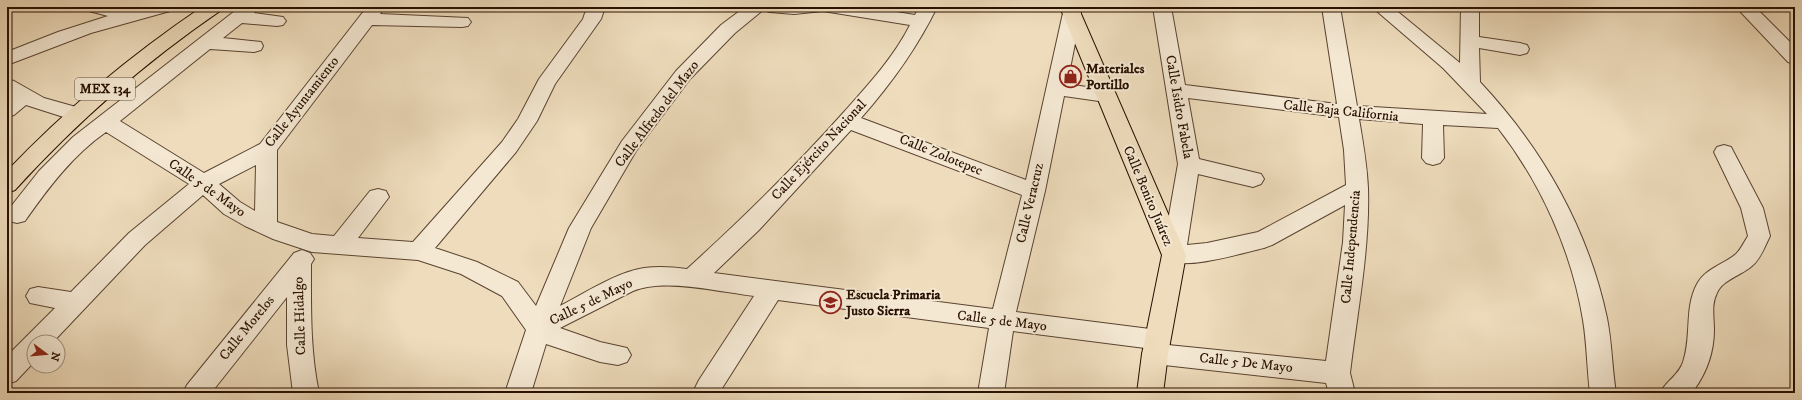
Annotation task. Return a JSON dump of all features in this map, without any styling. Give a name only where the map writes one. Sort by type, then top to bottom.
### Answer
[{"type":"main road","name":"MEX 134","points":[[7,185],[76,114],[131,67],[185,26],[214,7]]},
{"type":"main road","name":"Calle Benito Juárez","points":[[1071,10],[1174,255],[1156,347],[1150,393]]},
{"type":"street","points":[[95,7],[126,16]]},
{"type":"street","points":[[7,59],[40,45],[126,16],[164,7]]},
{"type":"street","points":[[419,251],[509,147],[526,121],[546,83],[592,19],[596,7]]},
{"type":"street","name":"Calle Alfredo del Mazo","points":[[518,393],[539,329],[580,228],[629,146],[683,75],[728,29],[756,7]]},
{"type":"street","points":[[770,7],[794,9],[817,7]]},
{"type":"street","points":[[829,7],[925,14]]},
{"type":"street","name":"Calle Isidro Fabela","points":[[1162,7],[1189,164],[1174,255]]},
{"type":"street","name":"Calle Independencia","points":[[1331,7],[1354,150],[1357,189],[1354,242],[1339,383]]},
{"type":"street","points":[[1381,7],[1470,84],[1505,122],[1523,146],[1544,180],[1564,220],[1593,309],[1598,389]]},
{"type":"street","points":[[1470,7],[1472,41],[1470,84]]},
{"type":"street","points":[[1745,7],[1795,58]]},
{"type":"street","name":"Calle Veracruz","points":[[991,393],[1002,321],[1034,191],[1071,10]]},
{"type":"street","points":[[17,215],[37,188],[69,150],[245,12],[278,21]]},
{"type":"street","points":[[372,13],[462,22]]},
{"type":"street","name":"Calle Ayuntamiento","points":[[46,334],[137,237],[204,183],[254,158],[267,148],[372,13]]},
{"type":"street","name":"Calle Ejército Nacional","points":[[692,279],[751,224],[848,121],[880,84],[914,36],[925,14]]},
{"type":"street","points":[[1472,41],[1520,49]]},
{"type":"street","points":[[204,43],[254,46]]},
{"type":"street","points":[[7,85],[37,103],[76,114]]},
{"type":"street","points":[[1056,89],[1106,96]]},
{"type":"street","name":"Calle Baja California","points":[[1177,90],[1224,98],[1348,112],[1433,119],[1505,122]]},
{"type":"street","points":[[7,110],[26,96]]},
{"type":"street","points":[[1433,119],[1433,158]]},
{"type":"street","name":"Calle Zolotepec","points":[[848,121],[917,145],[945,158],[1034,191]]},
{"type":"street","name":"Calle 5 de Mayo","points":[[106,122],[204,183],[232,208],[266,225],[312,243],[419,251],[469,268],[510,289],[539,329],[624,284],[644,277],[670,276],[771,291],[1002,321],[1156,347]]},
{"type":"street","points":[[266,225],[267,148]]},
{"type":"street","points":[[1672,393],[1685,382],[1693,371],[1701,338],[1702,301],[1712,279],[1745,259],[1760,236],[1752,208],[1724,152]]},
{"type":"street","points":[[1189,164],[1253,179]]},
{"type":"street","points":[[1174,255],[1207,252],[1264,239],[1357,189]]},
{"type":"street","points":[[340,245],[378,197]]},
{"type":"street","name":"Calle Hidalgo","points":[[306,393],[300,352],[299,264],[312,243]]},
{"type":"street","name":"Calle Morelos","points":[[196,393],[299,264]]},
{"type":"street","points":[[708,388],[771,291]]},
{"type":"street","points":[[38,296],[77,302]]},
{"type":"street","points":[[539,329],[600,352],[618,355]]},
{"type":"street","name":"Calle 5 De Mayo","points":[[1156,347],[1339,383]]},
{"type":"street","points":[[7,373],[26,354]]},
{"type":"place","name":"Materiales Portillo","points":[[1070,77]]},
{"type":"place","name":"Escuela Primaria Justo Sierra","points":[[830,303]]}]
